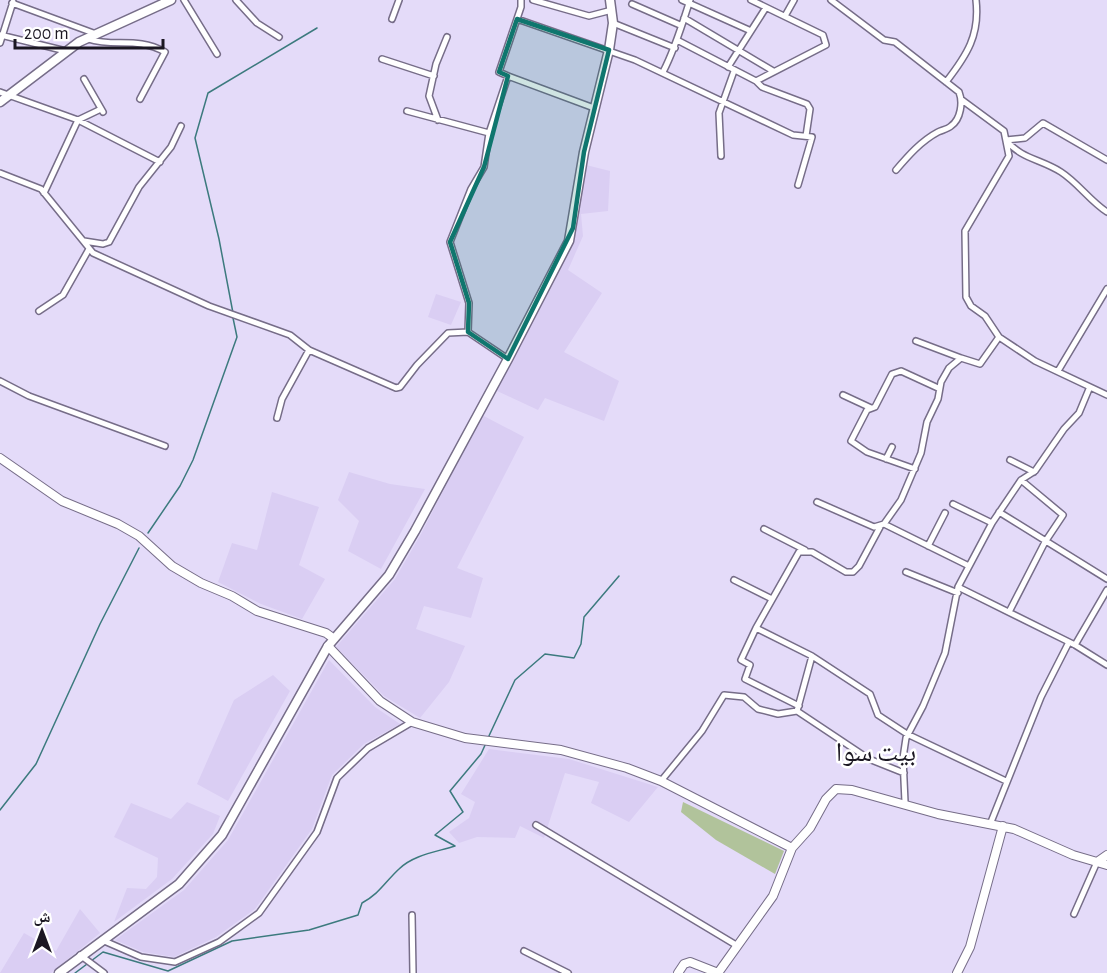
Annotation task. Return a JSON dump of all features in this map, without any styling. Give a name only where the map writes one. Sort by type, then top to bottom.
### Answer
[{"type":"main road","points":[[0,102],[4,93],[86,39],[171,0]]},
{"type":"main road","points":[[59,973],[180,884],[222,836],[331,642],[388,575],[508,359],[571,234],[594,108],[609,50],[613,23],[610,0]]},
{"type":"street","points":[[184,0],[218,54]]},
{"type":"street","points":[[236,0],[257,23],[279,37]]},
{"type":"street","points":[[392,19],[399,0]]},
{"type":"street","points":[[521,0],[499,72],[594,108]]},
{"type":"street","points":[[533,0],[589,16],[612,10]]},
{"type":"street","points":[[682,0],[689,1],[751,31]]},
{"type":"street","points":[[751,0],[765,9],[823,35],[826,45],[756,81]]},
{"type":"street","points":[[785,16],[794,0]]},
{"type":"street","points":[[831,0],[884,40],[894,42],[959,92],[962,100],[959,115],[952,126],[937,132],[912,151],[896,170]]},
{"type":"street","points":[[946,82],[968,54],[974,40],[976,0]]},
{"type":"street","points":[[0,43],[0,35],[13,1],[96,34]]},
{"type":"street","points":[[663,72],[675,48],[689,1]]},
{"type":"street","points":[[632,4],[680,25]]},
{"type":"street","points":[[728,67],[765,9]]},
{"type":"street","points":[[684,18],[773,71]]},
{"type":"street","points":[[517,19],[609,50],[663,72],[793,135],[806,136],[813,140],[798,185]]},
{"type":"street","points":[[613,23],[675,48]]},
{"type":"street","points":[[0,35],[66,51]]},
{"type":"street","points":[[438,120],[429,96],[447,37]]},
{"type":"street","points":[[86,39],[96,42],[142,42],[165,52],[140,99]]},
{"type":"street","points":[[677,40],[756,81],[762,87],[807,104],[810,109],[806,136]]},
{"type":"street","points":[[382,58],[434,76]]},
{"type":"street","points":[[721,156],[718,127],[721,101],[734,71]]},
{"type":"street","points":[[468,332],[469,303],[450,242],[471,189],[484,166],[489,134],[508,76]]},
{"type":"street","points":[[44,193],[78,120],[102,111],[84,79]]},
{"type":"street","points":[[4,93],[78,120],[160,162]]},
{"type":"street","points":[[962,100],[1004,131],[1009,156],[965,231],[966,297],[971,306],[985,315],[999,337],[1035,361],[1089,389],[1107,395]]},
{"type":"street","points":[[407,111],[489,134]]},
{"type":"street","points":[[1006,140],[1025,138],[1043,123],[1107,159]]},
{"type":"street","points":[[82,240],[104,244],[109,242],[139,187],[171,147],[181,126]]},
{"type":"street","points":[[1006,140],[1017,153],[1040,160],[1064,174],[1090,201],[1107,212]]},
{"type":"street","points":[[0,173],[41,189],[93,253],[209,306],[290,335],[309,350],[396,388],[400,387],[417,364],[447,333],[468,332],[508,359]]},
{"type":"street","points":[[39,310],[63,295],[89,249]]},
{"type":"street","points":[[1058,371],[1107,289]]},
{"type":"street","points":[[916,341],[980,364],[999,337]]},
{"type":"street","points":[[277,418],[282,399],[309,350]]},
{"type":"street","points":[[764,530],[846,572],[853,572],[859,566],[882,525],[901,501],[915,469],[927,422],[938,399],[938,388],[949,368],[961,358]]},
{"type":"street","points":[[915,469],[867,452],[851,441],[867,410],[875,407],[892,375],[901,371],[938,388]]},
{"type":"street","points":[[0,381],[29,396],[165,446]]},
{"type":"street","points":[[905,802],[904,773],[907,734],[923,706],[945,653],[958,590],[999,512],[1021,480],[1034,472],[1064,429],[1079,413],[1089,389]]},
{"type":"street","points":[[843,395],[871,408]]},
{"type":"street","points":[[886,459],[892,447]]},
{"type":"street","points":[[0,458],[62,501],[118,524],[139,536],[172,566],[201,583],[232,596],[257,611],[331,642],[380,701],[412,722],[465,738],[571,753],[661,781],[792,848]]},
{"type":"street","points":[[1010,460],[1034,472]]},
{"type":"street","points":[[1009,612],[1045,542],[1063,515],[1021,480]]},
{"type":"street","points":[[817,502],[874,527],[882,525],[969,566]]},
{"type":"street","points":[[953,504],[992,523]]},
{"type":"street","points":[[999,512],[1107,579]]},
{"type":"street","points":[[928,546],[945,513]]},
{"type":"street","points":[[806,550],[796,555],[756,628],[741,660],[750,665],[745,679],[798,709],[869,759],[904,773]]},
{"type":"street","points":[[906,572],[958,590],[1009,612],[1075,645],[1107,665]]},
{"type":"street","points":[[734,580],[772,599]]},
{"type":"street","points":[[1075,645],[1107,590]]},
{"type":"street","points":[[756,628],[812,656],[870,694],[878,715],[907,734],[1006,781]]},
{"type":"street","points":[[991,822],[1041,697],[1069,642]]},
{"type":"street","points":[[798,709],[812,656]]},
{"type":"street","points":[[661,781],[702,731],[724,695],[744,697],[758,709],[778,714],[798,709]]},
{"type":"street","points":[[102,940],[141,957],[175,962],[219,942],[259,913],[317,832],[336,778],[368,748],[412,722]]},
{"type":"street","points":[[678,973],[684,964],[690,962],[718,973],[773,896],[792,848],[810,828],[826,799],[836,789],[852,790],[905,802],[938,813],[991,822],[1020,831],[1073,855],[1107,865]]},
{"type":"street","points":[[536,825],[736,945]]},
{"type":"street","points":[[957,973],[967,956],[971,939],[971,920],[995,838],[1003,826]]},
{"type":"street","points":[[1074,914],[1097,862],[1107,855]]},
{"type":"street","points":[[412,915],[413,973]]},
{"type":"street","points":[[524,951],[568,973]]},
{"type":"street","points":[[80,956],[104,973]]},
{"type":"highlighted area","points":[[517,19],[609,50],[584,152],[573,228],[508,359],[468,332],[469,303],[450,242],[484,167],[508,76],[499,72]]},
{"type":"shaded area","points":[[586,165],[610,171],[608,211],[581,214],[583,236],[568,270],[602,293],[564,352],[619,381],[604,421],[545,398],[538,410],[495,390],[574,236]]},
{"type":"shaded area","points":[[436,294],[461,302],[451,325],[428,317]]},
{"type":"shaded area","points":[[482,415],[524,437],[457,568],[483,578],[471,618],[424,606],[416,629],[465,646],[449,682],[420,718],[384,696],[336,647],[395,579],[421,534]]},
{"type":"shaded area","points":[[349,472],[390,484],[425,489],[381,569],[348,551],[359,521],[338,500]]},
{"type":"shaded area","points":[[272,492],[319,507],[299,565],[325,579],[302,619],[261,604],[218,582],[232,543],[257,550]]},
{"type":"shaded area","points":[[329,660],[375,707],[400,724],[364,744],[332,775],[312,829],[255,909],[216,937],[174,957],[143,952],[115,940],[184,890],[228,840]]},
{"type":"shaded area","points":[[273,675],[290,691],[228,801],[197,784],[234,700]]},
{"type":"shaded area","points":[[489,749],[569,759],[658,787],[629,822],[591,803],[599,782],[565,773],[544,838],[520,826],[515,838],[477,837],[459,843],[449,832],[469,818],[475,802],[461,794]]},
{"type":"shaded area","points":[[187,802],[220,816],[213,834],[172,879],[114,922],[127,888],[146,889],[157,877],[158,858],[114,837],[131,803],[171,819]]},
{"type":"shaded area","points":[[80,909],[100,933],[51,973],[0,973],[24,933],[56,951]]},
{"type":"green space","points":[[683,802],[784,851],[775,874],[716,840],[681,812]]},
{"type":"waterway","points":[[233,313],[219,239],[195,138],[208,93],[317,28]]},
{"type":"waterway","points":[[148,533],[180,486],[193,460],[237,337],[233,318]]},
{"type":"waterway","points":[[0,810],[36,764],[100,624],[139,548]]},
{"type":"waterway","points":[[488,738],[515,680],[545,654],[574,658],[581,644],[584,617],[619,576]]},
{"type":"waterway","points":[[75,973],[103,952],[168,971],[232,941],[309,930],[358,915],[362,903],[378,892],[405,864],[455,846],[435,835],[463,812],[450,791],[481,754],[486,743]]},
{"type":"district","name":"بيت سوا","points":[[876,752]]}]
